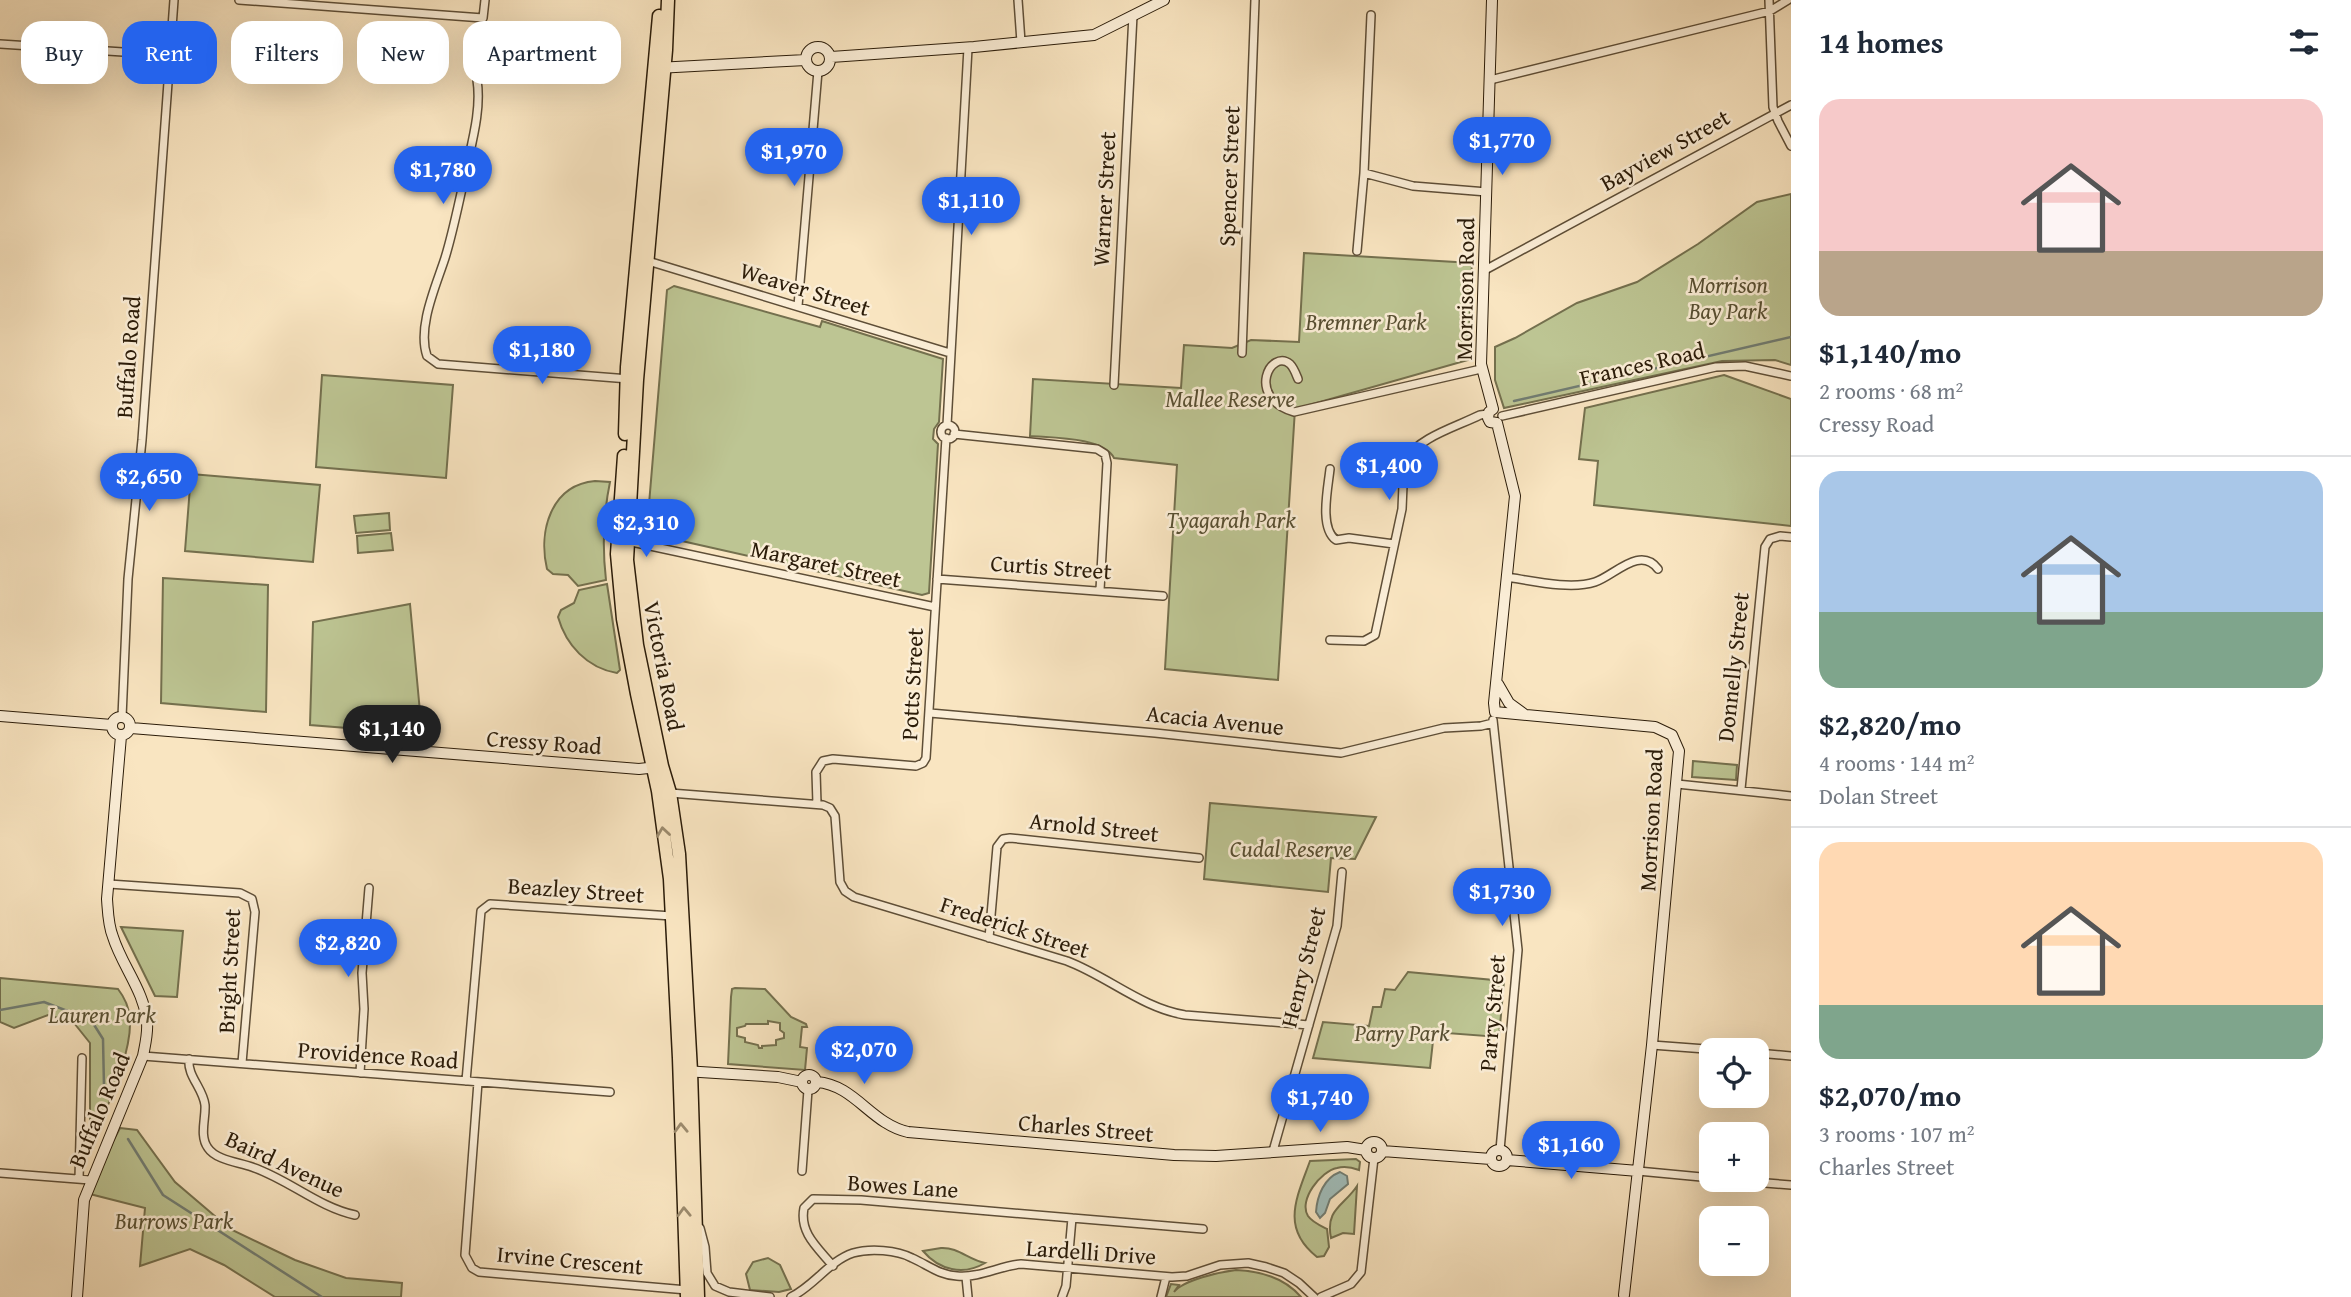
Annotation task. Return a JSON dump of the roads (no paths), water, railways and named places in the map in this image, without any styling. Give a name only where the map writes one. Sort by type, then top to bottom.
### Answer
[{"type":"highway","name":"Victoria Road","points":[[660,0],[659,68],[648,261],[631,379],[626,541],[632,617],[657,767],[673,916],[696,1217],[691,1294]]},
{"type":"highway","name":"Victoria Road","points":[[668,0],[659,68],[625,437],[617,554],[627,645],[657,767],[670,793],[681,890],[691,1294]]},
{"type":"street","name":"Buffalo Road","points":[[172,21],[174,0]]},
{"type":"street","points":[[239,0],[483,18],[485,0]]},
{"type":"street","points":[[1018,0],[1021,42]]},
{"type":"street","points":[[831,57],[968,48],[1094,35],[1133,15],[1145,5],[1164,0]]},
{"type":"street","name":"Spencer Street","points":[[1242,353],[1255,0]]},
{"type":"street","name":"Morrison Road","points":[[1490,411],[1482,369],[1492,0]]},
{"type":"street","points":[[1769,0],[1774,112],[1791,146]]},
{"type":"street","points":[[1490,80],[1770,11],[1788,0]]},
{"type":"street","name":"Warner Street","points":[[1114,385],[1133,15]]},
{"type":"street","points":[[1357,251],[1364,173],[1371,15]]},
{"type":"street","points":[[0,44],[122,52]]},
{"type":"street","points":[[818,72],[808,66],[807,53],[814,47],[824,48],[831,57]]},
{"type":"street","points":[[947,425],[968,48]]},
{"type":"street","points":[[818,72],[826,69],[831,57]]},
{"type":"street","points":[[659,68],[806,60]]},
{"type":"street","points":[[798,306],[818,72]]},
{"type":"street","name":"Buffalo Road","points":[[122,717],[128,579],[143,429],[167,84]]},
{"type":"street","points":[[478,84],[474,135],[452,234],[428,309],[424,343],[427,356],[438,364],[631,379]]},
{"type":"street","name":"Bayview Street","points":[[1485,270],[1791,105]]},
{"type":"street","points":[[1364,173],[1413,186],[1487,192]]},
{"type":"street","name":"Weaver Street","points":[[648,261],[950,354]]},
{"type":"street","points":[[1298,379],[1292,365],[1285,362],[1279,362],[1270,368],[1265,381],[1267,391],[1276,404],[1294,412],[1306,411],[1482,369]]},
{"type":"street","name":"Frances Road","points":[[1500,419],[1716,367],[1757,367],[1791,376]]},
{"type":"street","points":[[1329,640],[1364,640],[1375,635],[1402,509],[1404,461],[1408,455],[1424,442],[1480,415],[1499,410],[1515,496],[1494,718]]},
{"type":"street","points":[[947,425],[953,428],[954,434]]},
{"type":"street","points":[[947,425],[941,432],[946,438],[951,438],[954,434]]},
{"type":"street","points":[[954,434],[1097,449],[1105,454],[1107,463],[1100,590]]},
{"type":"street","name":"Potts Street","points":[[817,804],[816,772],[821,763],[827,760],[916,766],[923,763],[927,754],[946,438]]},
{"type":"street","points":[[1330,469],[1326,498],[1327,528],[1331,536],[1336,540],[1349,538],[1394,544]]},
{"type":"street","name":"Donnelly Street","points":[[1741,789],[1765,547],[1770,539],[1791,537]]},
{"type":"street","name":"Margaret Street","points":[[626,541],[935,607]]},
{"type":"street","points":[[1507,578],[1581,586],[1599,581],[1643,559],[1653,562],[1658,569]]},
{"type":"street","name":"Curtis Street","points":[[937,579],[1163,596]]},
{"type":"street","points":[[1496,681],[1508,703],[1525,714]]},
{"type":"street","name":"Acacia Avenue","points":[[930,713],[1342,753],[1494,718]]},
{"type":"street","name":"Morrison Road","points":[[1494,718],[1525,714],[1661,728],[1672,735],[1679,751],[1652,1045],[1624,1296]]},
{"type":"street","points":[[0,716],[112,725]]},
{"type":"street","points":[[122,717],[130,722],[131,728],[121,736],[113,731],[112,725],[117,718],[122,717]]},
{"type":"street","name":"Parry Street","points":[[1494,718],[1518,950],[1500,1150]]},
{"type":"street","name":"Cressy Road","points":[[131,728],[539,762],[639,769],[657,767]]},
{"type":"street","name":"Buffalo Road","points":[[77,1297],[85,1179],[143,1056],[147,1021],[136,987],[113,938],[108,918],[121,736]]},
{"type":"street","points":[[1677,784],[1791,796]]},
{"type":"street","points":[[670,793],[817,804]]},
{"type":"street","name":"Frederick Street","points":[[817,804],[830,808],[835,816],[839,876],[842,886],[849,894],[1077,965],[1175,1013],[1309,1025]]},
{"type":"street","name":"Arnold Street","points":[[989,938],[996,847],[1003,839],[1199,858]]},
{"type":"street","name":"Henry Street","points":[[1273,1151],[1337,926],[1342,872]]},
{"type":"street","name":"Bright Street","points":[[109,884],[240,893],[252,899],[255,912],[242,1063]]},
{"type":"street","points":[[360,1073],[364,1009],[362,973],[369,888]]},
{"type":"street","name":"Beazley Street","points":[[466,1081],[481,911],[490,904],[673,916]]},
{"type":"street","points":[[1652,1045],[1699,1049]]},
{"type":"street","points":[[1769,1054],[1791,1056]]},
{"type":"street","name":"Providence Road","points":[[143,1056],[610,1092]]},
{"type":"street","points":[[0,1173],[85,1179],[82,1058]]},
{"type":"street","name":"Baird Avenue","points":[[189,1059],[188,1068],[205,1102],[204,1139],[208,1148],[216,1155],[266,1171],[340,1212],[355,1215]]},
{"type":"street","points":[[685,1071],[778,1077],[805,1086],[802,1171]]},
{"type":"street","name":"Charles Street","points":[[805,1086],[803,1077],[810,1075],[816,1078],[817,1082],[842,1089],[881,1121],[908,1132],[1174,1155],[1216,1156],[1347,1147],[1366,1150]]},
{"type":"street","name":"Irvine Crescent","points":[[478,1082],[465,1255],[472,1268],[479,1272],[691,1294]]},
{"type":"street","points":[[1375,1142],[1380,1145],[1382,1151],[1380,1156],[1374,1158],[1368,1155],[1366,1150],[1369,1144],[1375,1142]]},
{"type":"street","points":[[1500,1150],[1505,1153],[1507,1160],[1504,1165],[1499,1166],[1491,1159],[1493,1153],[1500,1150]]},
{"type":"street","points":[[1382,1151],[1491,1159]]},
{"type":"street","points":[[1321,1297],[1350,1284],[1357,1279],[1363,1268],[1374,1158]]},
{"type":"street","points":[[1507,1160],[1699,1177]]},
{"type":"street","points":[[1769,1183],[1791,1185]]},
{"type":"street","name":"Bowes Lane","points":[[833,1266],[808,1237],[804,1227],[804,1208],[817,1198],[1203,1229]]},
{"type":"street","points":[[696,1217],[705,1247],[707,1273],[715,1286],[729,1292],[770,1297]]},
{"type":"street","points":[[1062,1297],[1066,1286],[1072,1218]]},
{"type":"street","name":"Lardelli Drive","points":[[791,1297],[803,1291],[851,1254],[869,1250],[905,1255],[937,1272],[966,1277],[1021,1264],[1166,1277],[1187,1276],[1229,1264],[1257,1264],[1292,1278],[1314,1297]]},
{"type":"street","points":[[966,1277],[968,1297]]},
{"type":"street","points":[[1161,1297],[1166,1277]]},
{"type":"water","points":[[1340,1172],[1347,1176],[1348,1184],[1330,1199],[1320,1218],[1316,1212],[1320,1194],[1326,1183]]},
{"type":"waterway","points":[[1514,401],[1791,337]]},
{"type":"waterway","points":[[0,1010],[44,1002],[91,1020],[103,1039],[104,1087]]},
{"type":"waterway","points":[[128,1139],[163,1195],[322,1297]]},
{"type":"park label","name":"Morrison Bay Park","points":[[1728,298]]},
{"type":"park label","name":"Bremner Park","points":[[1366,322]]},
{"type":"park label","name":"Mallee Reserve","points":[[1230,399]]},
{"type":"park label","name":"Tyagarah Park","points":[[1231,520]]},
{"type":"park label","name":"Cudal Reserve","points":[[1291,849]]},
{"type":"park label","name":"Lauren Park","points":[[102,1015]]},
{"type":"park label","name":"Parry Park","points":[[1402,1033]]},
{"type":"park label","name":"Burrows Park","points":[[174,1221]]}]
